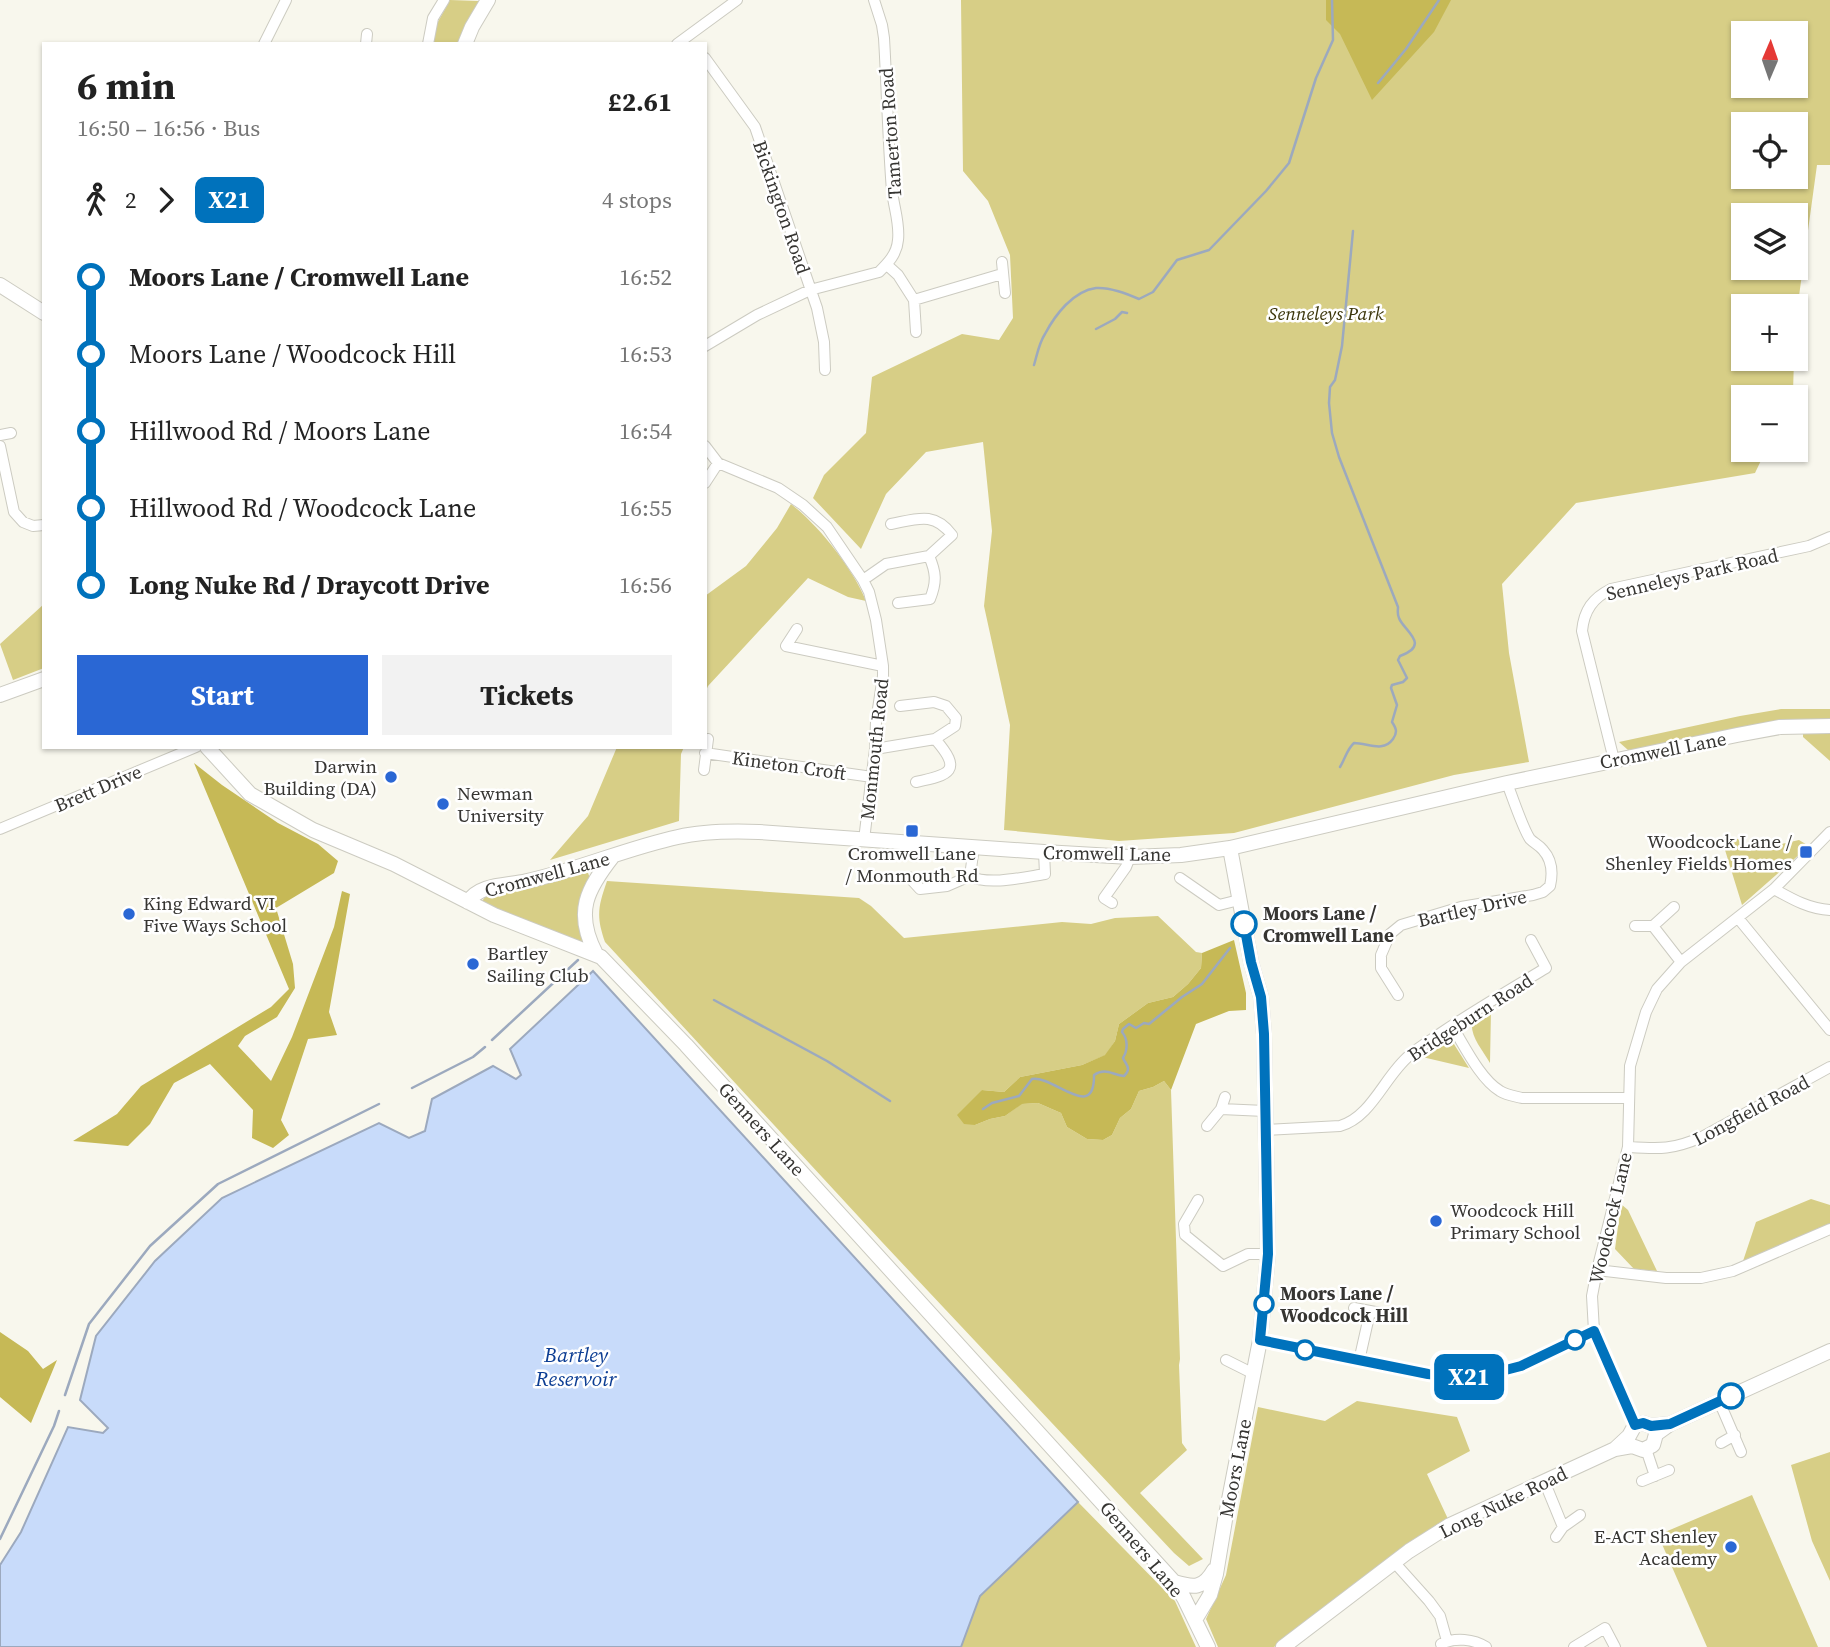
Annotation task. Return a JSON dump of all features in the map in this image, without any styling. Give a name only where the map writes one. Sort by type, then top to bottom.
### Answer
[{"type":"street","points":[[265,42],[286,0]]},
{"type":"street","points":[[428,42],[433,18],[444,0]]},
{"type":"street","points":[[466,42],[488,0]]},
{"type":"street","name":"Tamerton Road","points":[[874,0],[884,38],[892,194],[899,230],[895,252],[887,264]]},
{"type":"street","points":[[692,39],[732,2]]},
{"type":"street","name":"Bickington Road","points":[[707,61],[755,127],[810,290],[879,272],[887,264]]},
{"type":"street","points":[[1002,262],[1004,293]]},
{"type":"street","points":[[887,264],[898,275],[914,300],[916,332]]},
{"type":"street","points":[[914,300],[1002,274]]},
{"type":"street","points":[[0,285],[42,312]]},
{"type":"street","points":[[707,345],[758,315],[810,290],[817,309],[825,353],[825,370]]},
{"type":"street","points":[[825,353],[837,353]]},
{"type":"street","points":[[0,446],[14,512],[23,522],[33,526],[42,525]]},
{"type":"street","name":"Monmouth Road","points":[[707,449],[718,463],[778,488],[803,505],[827,527],[869,592],[883,666],[864,840]]},
{"type":"street","points":[[707,480],[718,463]]},
{"type":"street","points":[[863,580],[886,564],[929,555],[952,535],[936,519],[922,518],[891,524]]},
{"type":"street","name":"Senneleys Park Road","points":[[1614,760],[1582,631],[1585,614],[1596,597],[1611,590],[1809,546],[1830,537]]},
{"type":"street","points":[[898,603],[930,599],[936,586],[929,555]]},
{"type":"street","points":[[797,629],[786,646],[883,666]]},
{"type":"street","points":[[0,695],[42,680]]},
{"type":"street","points":[[875,750],[935,739],[955,726],[956,718],[946,706],[934,702],[900,706]]},
{"type":"street","name":"Cromwell Lane","points":[[468,902],[473,895],[487,888],[528,881],[679,836],[726,831],[1130,857],[1181,855],[1230,848],[1507,783],[1780,727],[1830,726]]},
{"type":"street","name":"Kineton Croft","points":[[707,746],[709,739]]},
{"type":"street","points":[[916,782],[943,777],[948,772],[948,754],[935,739]]},
{"type":"street","name":"Brett Drive","points":[[0,829],[192,749]]},
{"type":"street","name":"Genners Lane","points":[[209,749],[250,794],[313,830],[394,864],[494,915],[596,954],[687,1045],[1174,1582],[1208,1647]]},
{"type":"street","name":"Kineton Croft","points":[[704,770],[706,749]]},
{"type":"street","name":"Kineton Croft","points":[[705,753],[872,777]]},
{"type":"street","name":"Bartley Drive","points":[[1398,995],[1381,968],[1381,955],[1390,934],[1401,925],[1461,907],[1533,895],[1550,886],[1552,877],[1548,859],[1530,838],[1507,783]]},
{"type":"street","name":"Woodcock Lane","points":[[1655,1476],[1636,1439],[1594,1331],[1592,1296],[1628,1147],[1630,1066],[1646,1012],[1657,989],[1681,962],[1774,889],[1830,832]]},
{"type":"street","points":[[970,876],[974,847]]},
{"type":"street","name":"Moors Lane","points":[[1195,1620],[1210,1595],[1218,1562],[1260,1340],[1268,1254],[1261,997],[1251,962],[1230,848]]},
{"type":"street","points":[[970,876],[977,880],[995,880],[1045,874],[1044,852]]},
{"type":"street","points":[[596,954],[587,933],[585,904],[597,876],[613,856]]},
{"type":"street","points":[[1112,903],[1104,898],[1130,857]]},
{"type":"street","points":[[909,877],[920,889],[947,886],[970,876]]},
{"type":"street","points":[[1180,878],[1219,905],[1239,900]]},
{"type":"street","points":[[1774,889],[1797,902],[1819,909],[1830,909]]},
{"type":"street","points":[[1635,926],[1653,926],[1674,907]]},
{"type":"street","points":[[1738,919],[1830,1030]]},
{"type":"street","points":[[1653,926],[1681,962]]},
{"type":"street","name":"Bridgeburn Road","points":[[1265,1130],[1340,1126],[1350,1123],[1366,1110],[1410,1054],[1546,968],[1531,940]]},
{"type":"street","points":[[1452,1026],[1482,1073],[1497,1089],[1506,1094],[1522,1098],[1629,1098]]},
{"type":"street","name":"Longfield Road","points":[[1628,1147],[1665,1149],[1685,1144],[1830,1067]]},
{"type":"street","points":[[1207,1126],[1221,1110],[1225,1097]]},
{"type":"street","points":[[1221,1110],[1265,1111]]},
{"type":"street","points":[[1198,1200],[1184,1224],[1185,1235],[1223,1266],[1248,1254],[1268,1254]]},
{"type":"street","points":[[1597,1270],[1700,1279],[1733,1271],[1830,1228]]},
{"type":"street","points":[[1354,1308],[1386,1314]]},
{"type":"street","points":[[1359,1362],[1370,1312]]},
{"type":"street","points":[[1260,1340],[1359,1362],[1462,1378],[1521,1366],[1594,1331]]},
{"type":"street","name":"Long Nuke Road","points":[[1283,1647],[1409,1551],[1450,1525],[1636,1439],[1643,1423],[1653,1430],[1670,1424],[1830,1351]]},
{"type":"street","points":[[1226,1360],[1254,1374]]},
{"type":"street","points":[[1719,1401],[1741,1452]]},
{"type":"street","points":[[1636,1439],[1653,1445],[1653,1430]]},
{"type":"street","points":[[1721,1443],[1735,1435]]},
{"type":"street","points":[[1642,1481],[1669,1470]]},
{"type":"street","points":[[1542,1482],[1547,1488],[1560,1532],[1580,1515]]},
{"type":"street","points":[[1174,1582],[1187,1586],[1206,1582],[1218,1562]]},
{"type":"street","points":[[1394,1562],[1440,1616],[1444,1642],[1475,1640],[1486,1647]]},
{"type":"street","points":[[1598,1616],[1615,1647]]},
{"type":"street","points":[[1574,1647],[1605,1628]]},
{"type":"green space","points":[[450,0],[479,1],[459,42],[432,42],[435,27]]},
{"type":"green space","name":"Senneleys Park","points":[[961,0],[1830,0],[1830,165],[1817,165],[1808,231],[1808,203],[1731,203],[1731,280],[1801,280],[1799,294],[1731,294],[1731,371],[1794,371],[1793,385],[1731,385],[1731,462],[1760,462],[1755,473],[1576,503],[1502,584],[1509,653],[1529,762],[1454,775],[1234,833],[1119,841],[1004,830],[1010,725],[984,606],[992,531],[983,442],[926,452],[886,494],[861,549],[813,498],[824,475],[866,433],[872,377],[962,334],[999,340],[1013,318],[1010,255],[988,201],[963,171]]},
{"type":"green space","points":[[791,504],[834,548],[853,575],[866,601],[848,597],[808,578],[707,688],[707,595],[746,566],[777,528]]},
{"type":"green space","points":[[42,606],[42,669],[13,680],[0,644]]},
{"type":"green space","points":[[1781,709],[1830,709],[1830,720],[1641,749],[1628,750],[1619,742],[1740,716]]},
{"type":"green space","points":[[1803,731],[1830,732],[1830,761],[1803,737]]},
{"type":"green space","points":[[616,749],[683,749],[679,821],[550,860],[588,816]]},
{"type":"green space","points":[[1721,837],[1738,839],[1745,850],[1750,851],[1799,840],[1809,846],[1742,905]]},
{"type":"green space","points":[[583,871],[588,873],[590,878],[584,946],[493,910],[482,901],[486,896]]},
{"type":"green space","points":[[607,881],[859,898],[904,938],[1062,922],[1091,924],[1115,918],[1158,916],[1196,952],[1202,953],[1201,968],[1173,997],[1148,1003],[1119,1024],[1115,1041],[1106,1055],[1082,1065],[1020,1077],[1004,1092],[982,1090],[975,1125],[1005,1116],[1021,1104],[1038,1103],[1061,1113],[1067,1127],[1087,1139],[1103,1140],[1112,1135],[1120,1118],[1131,1109],[1139,1091],[1164,1081],[1171,1090],[1182,1443],[1187,1450],[1140,1493],[1203,1559],[1189,1566],[1174,1553],[605,942],[599,912]]},
{"type":"green space","points":[[1491,1010],[1490,1063],[1477,1043],[1472,1021]]},
{"type":"green space","points":[[1446,1038],[1452,1041],[1469,1068],[1418,1056]]},
{"type":"green space","points":[[1811,1199],[1830,1205],[1830,1229],[1741,1267],[1756,1222]]},
{"type":"green space","points":[[1621,1204],[1628,1210],[1657,1271],[1634,1269],[1615,1249]]},
{"type":"green space","points":[[1357,1401],[1457,1417],[1470,1451],[1427,1474],[1448,1519],[1411,1541],[1274,1647],[1218,1647],[1206,1619],[1226,1575],[1258,1407],[1325,1421]]},
{"type":"green space","points":[[1830,1452],[1830,1581],[1812,1541],[1791,1465]]},
{"type":"green space","points":[[1752,1495],[1818,1647],[1707,1647],[1658,1535]]},
{"type":"green space","points":[[1078,1502],[1175,1601],[1196,1647],[961,1647],[980,1596]]},
{"type":"shaded area","points":[[1326,0],[1451,0],[1434,32],[1372,100],[1340,34],[1326,20]]},
{"type":"shaded area","points":[[194,763],[278,823],[318,844],[338,861],[334,873],[276,908],[293,964],[295,988],[277,1017],[245,1036],[238,1046],[271,1081],[292,1037],[334,927],[342,891],[350,894],[329,1012],[337,1035],[308,1039],[281,1120],[289,1135],[273,1148],[252,1138],[253,1110],[210,1064],[174,1083],[150,1124],[128,1146],[73,1141],[117,1114],[141,1086],[271,1007],[289,989]]},
{"type":"shaded area","points":[[1234,940],[1246,993],[1246,1010],[1229,1011],[1196,1024],[1171,1090],[1164,1081],[1139,1091],[1131,1109],[1120,1118],[1112,1135],[1103,1140],[1087,1139],[1067,1127],[1061,1113],[1038,1103],[1022,1104],[1005,1116],[975,1125],[964,1124],[957,1115],[982,1090],[1004,1092],[1020,1077],[1082,1065],[1105,1055],[1115,1041],[1119,1024],[1148,1003],[1173,997],[1201,968],[1202,953]]},
{"type":"shaded area","points":[[0,1332],[28,1351],[43,1369],[57,1360],[31,1423],[0,1397]]},
{"type":"water","name":"Bartley Reservoir","points":[[593,971],[1078,1502],[980,1596],[961,1647],[0,1647],[0,1565],[21,1532],[68,1427],[103,1433],[108,1428],[80,1400],[96,1336],[155,1261],[222,1198],[379,1123],[409,1138],[425,1131],[432,1099],[493,1066],[516,1079],[521,1075],[510,1049]]},
{"type":"waterway","points":[[1034,365],[1041,341],[1049,327],[1072,299],[1096,288],[1113,290],[1139,299],[1153,292],[1177,260],[1209,250],[1289,163],[1316,78],[1333,40],[1332,0]]},
{"type":"waterway","points":[[1378,83],[1406,49],[1439,0]]},
{"type":"waterway","points":[[1340,767],[1354,743],[1385,746],[1395,737],[1396,730],[1392,722],[1397,705],[1391,688],[1407,678],[1398,660],[1414,647],[1415,642],[1398,617],[1398,607],[1332,433],[1330,387],[1335,380],[1342,346],[1353,231]]},
{"type":"waterway","points":[[1096,329],[1122,312],[1127,313]]},
{"type":"waterway","points":[[983,1109],[992,1103],[1019,1096],[1032,1079],[1051,1083],[1080,1096],[1088,1095],[1092,1089],[1094,1075],[1098,1073],[1124,1076],[1128,1069],[1123,1058],[1127,1045],[1123,1029],[1129,1024],[1136,1028],[1144,1023],[1149,1024],[1202,984],[1230,948]]},
{"type":"waterway","points":[[492,1040],[578,960]]},
{"type":"waterway","points":[[714,1000],[827,1061],[890,1101]]},
{"type":"waterway","points":[[412,1088],[473,1057],[485,1047]]},
{"type":"waterway","points":[[65,1395],[89,1324],[150,1246],[218,1184],[379,1104]]},
{"type":"waterway","points":[[0,1539],[59,1411]]},
{"type":"bus line","name":"X21","points":[[1244,924],[1261,997],[1264,1034],[1268,1265],[1260,1340],[1359,1362],[1462,1378],[1521,1366],[1594,1331],[1635,1425],[1670,1424],[1731,1396]]},
{"type":"place","name":"Darwin Building (DA)","points":[[391,777]]},
{"type":"place","name":"Newman University","points":[[443,804]]},
{"type":"place","name":"Cromwell Lane / Monmouth Rd","points":[[912,831]]},
{"type":"place","name":"Woodcock Lane / Shenley Fields Homes","points":[[1806,852]]},
{"type":"place","name":"King Edward VI Five Ways School","points":[[129,914]]},
{"type":"place","name":"Moors Lane / Cromwell Lane","points":[[1244,924]]},
{"type":"place","name":"Bartley Sailing Club","points":[[473,964]]},
{"type":"place","name":"Woodcock Hill Primary School","points":[[1436,1221]]},
{"type":"place","name":"Moors Lane / Woodcock Hill","points":[[1264,1304]]},
{"type":"place","name":"E-ACT Shenley Academy","points":[[1731,1547]]}]
